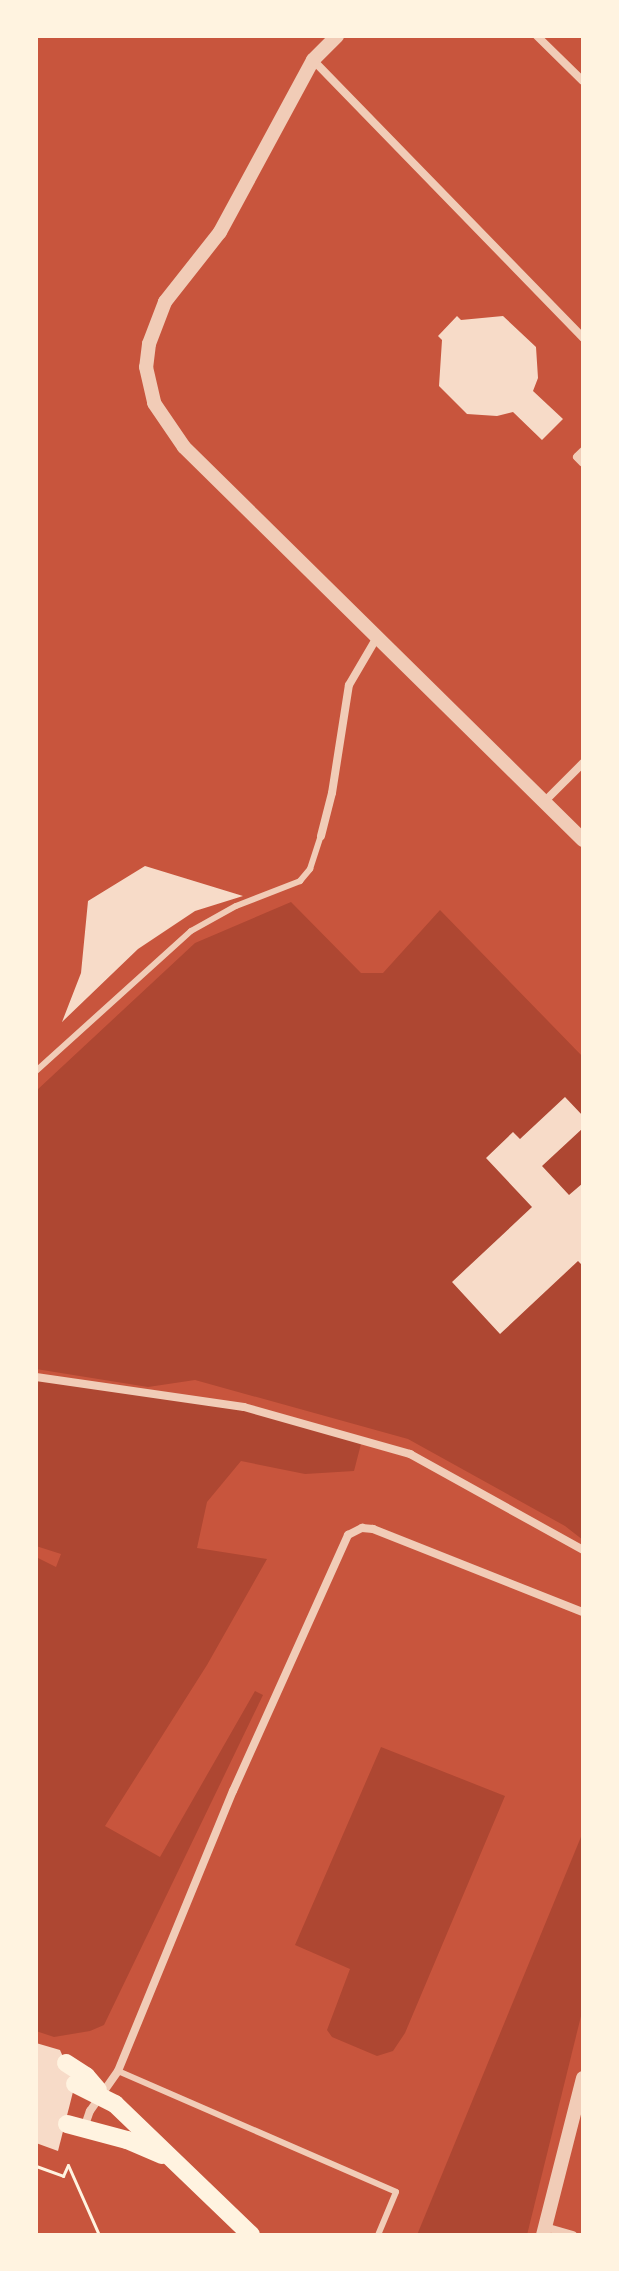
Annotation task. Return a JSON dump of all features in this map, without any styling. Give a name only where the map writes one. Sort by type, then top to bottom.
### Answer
[{"type":"highway","points":[[66,2063],[86,2076],[102,2095],[179,2163],[251,2235]]},
{"type":"highway","points":[[75,2084],[102,2095]]},
{"type":"highway","points":[[76,2126],[127,2140],[179,2163]]},
{"type":"street","points":[[337,36],[313,60],[207,252],[165,302],[155,323],[146,367],[154,403],[184,447],[583,840]]},
{"type":"street","points":[[537,36],[583,81]]},
{"type":"street","points":[[313,60],[583,338]]},
{"type":"street","points":[[583,451],[577,457],[583,463]]},
{"type":"street","points":[[321,836],[332,793],[349,685],[376,639]]},
{"type":"street","points":[[544,802],[583,763]]},
{"type":"street","points":[[36,1377],[244,1407],[410,1454],[583,1550]]},
{"type":"street","points":[[76,2126],[118,2071],[233,1791],[348,1535],[362,1528],[373,1529],[583,1612]]},
{"type":"street","points":[[573,2235],[544,2231],[583,2078]]},
{"type":"lane","points":[[36,1071],[191,931],[236,906],[300,881],[310,869],[321,836]]},
{"type":"lane","points":[[118,2071],[396,2192],[378,2235]]},
{"type":"path","points":[[36,2166],[63,2176],[68,2165],[99,2235]]},
{"type":"shaded area","points":[[291,902],[361,973],[383,973],[440,910],[583,1057],[583,1540],[565,1526],[408,1439],[195,1380],[148,1387],[36,1369],[36,1091],[195,943]]},
{"type":"shaded area","points":[[36,1377],[244,1407],[362,1440],[354,1471],[305,1474],[241,1461],[207,1502],[197,1548],[267,1559],[207,1665],[105,1826],[160,1857],[255,1691],[263,1695],[104,2025],[90,2031],[54,2037],[36,2031],[36,1557],[56,1567],[61,1554],[36,1546]]},
{"type":"shaded area","points":[[381,1747],[505,1796],[405,2033],[393,2051],[377,2056],[332,2037],[327,2030],[350,1969],[295,1945]]},
{"type":"shaded area","points":[[583,1832],[583,2008],[527,2235],[417,2235]]},
{"type":"building","points":[[457,316],[461,320],[503,316],[536,347],[538,378],[533,391],[563,419],[542,440],[513,412],[497,416],[467,414],[439,386],[442,340],[438,336]]},
{"type":"building","points":[[145,866],[243,896],[195,911],[138,949],[62,1022],[81,973],[88,901]]},
{"type":"building","points":[[565,1097],[583,1116],[583,1128],[542,1166],[569,1195],[583,1183],[583,1266],[578,1261],[500,1334],[452,1282],[532,1207],[486,1158],[513,1132],[520,1139]]},
{"type":"building","points":[[36,2043],[60,2050],[75,2084],[58,2151],[36,2143]]}]
